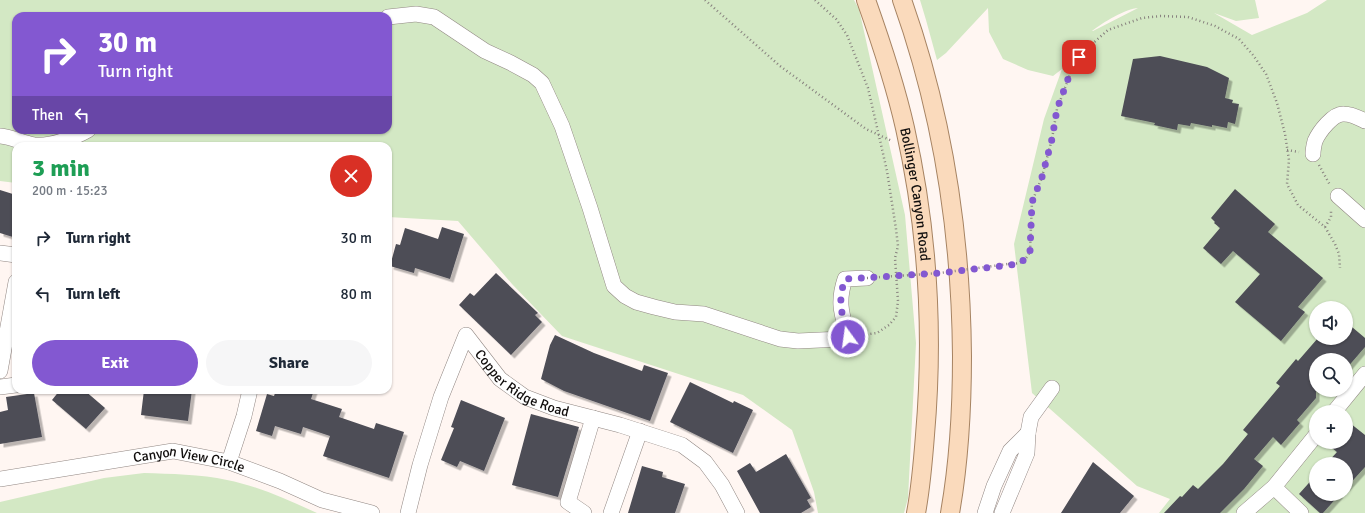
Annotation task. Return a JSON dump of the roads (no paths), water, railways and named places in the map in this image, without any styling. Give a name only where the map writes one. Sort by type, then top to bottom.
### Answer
[{"type":"main road","name":"Bollinger Canyon Road","points":[[866,0],[882,44],[905,128],[921,214],[929,309],[930,353],[928,405],[921,487],[916,513]]},
{"type":"main road","points":[[902,0],[913,31],[936,116],[953,210],[961,308],[962,398],[954,490],[950,513]]},
{"type":"street","points":[[392,17],[416,14],[434,17],[486,51],[533,75],[542,83],[562,126],[590,208],[614,286],[625,296],[636,302],[675,312],[704,314],[780,339],[798,341],[838,339],[848,337],[840,305],[841,291],[845,279],[867,278]]},
{"type":"street","points":[[1313,154],[1315,142],[1322,129],[1335,117],[1343,113],[1356,116],[1365,121]]},
{"type":"street","points":[[57,142],[81,134]]},
{"type":"street","points":[[0,136],[23,142]]},
{"type":"street","points":[[1338,196],[1365,220]]},
{"type":"street","points":[[0,253],[12,254]]},
{"type":"street","points":[[0,371],[12,304]]},
{"type":"street","name":"Copper Ridge Road","points":[[408,513],[420,465],[442,397],[466,335],[500,379],[525,397],[554,408],[640,431],[682,445],[705,462],[722,484],[737,513]]},
{"type":"street","points":[[1340,405],[1365,374]]},
{"type":"street","points":[[0,388],[12,386]]},
{"type":"street","points":[[1002,513],[1027,453],[1028,433],[1031,418],[1052,388]]},
{"type":"street","points":[[229,462],[244,416],[249,394]]},
{"type":"street","points":[[584,513],[568,502],[593,418]]},
{"type":"street","points":[[611,513],[640,431]]},
{"type":"street","points":[[985,513],[994,486],[1010,451],[1028,433]]},
{"type":"street","points":[[1244,513],[1274,487],[1309,444]]},
{"type":"street","name":"Canyon View Circle","points":[[0,480],[173,451],[229,462],[280,481],[322,500],[372,513]]},
{"type":"street","points":[[1274,487],[1301,513]]}]
